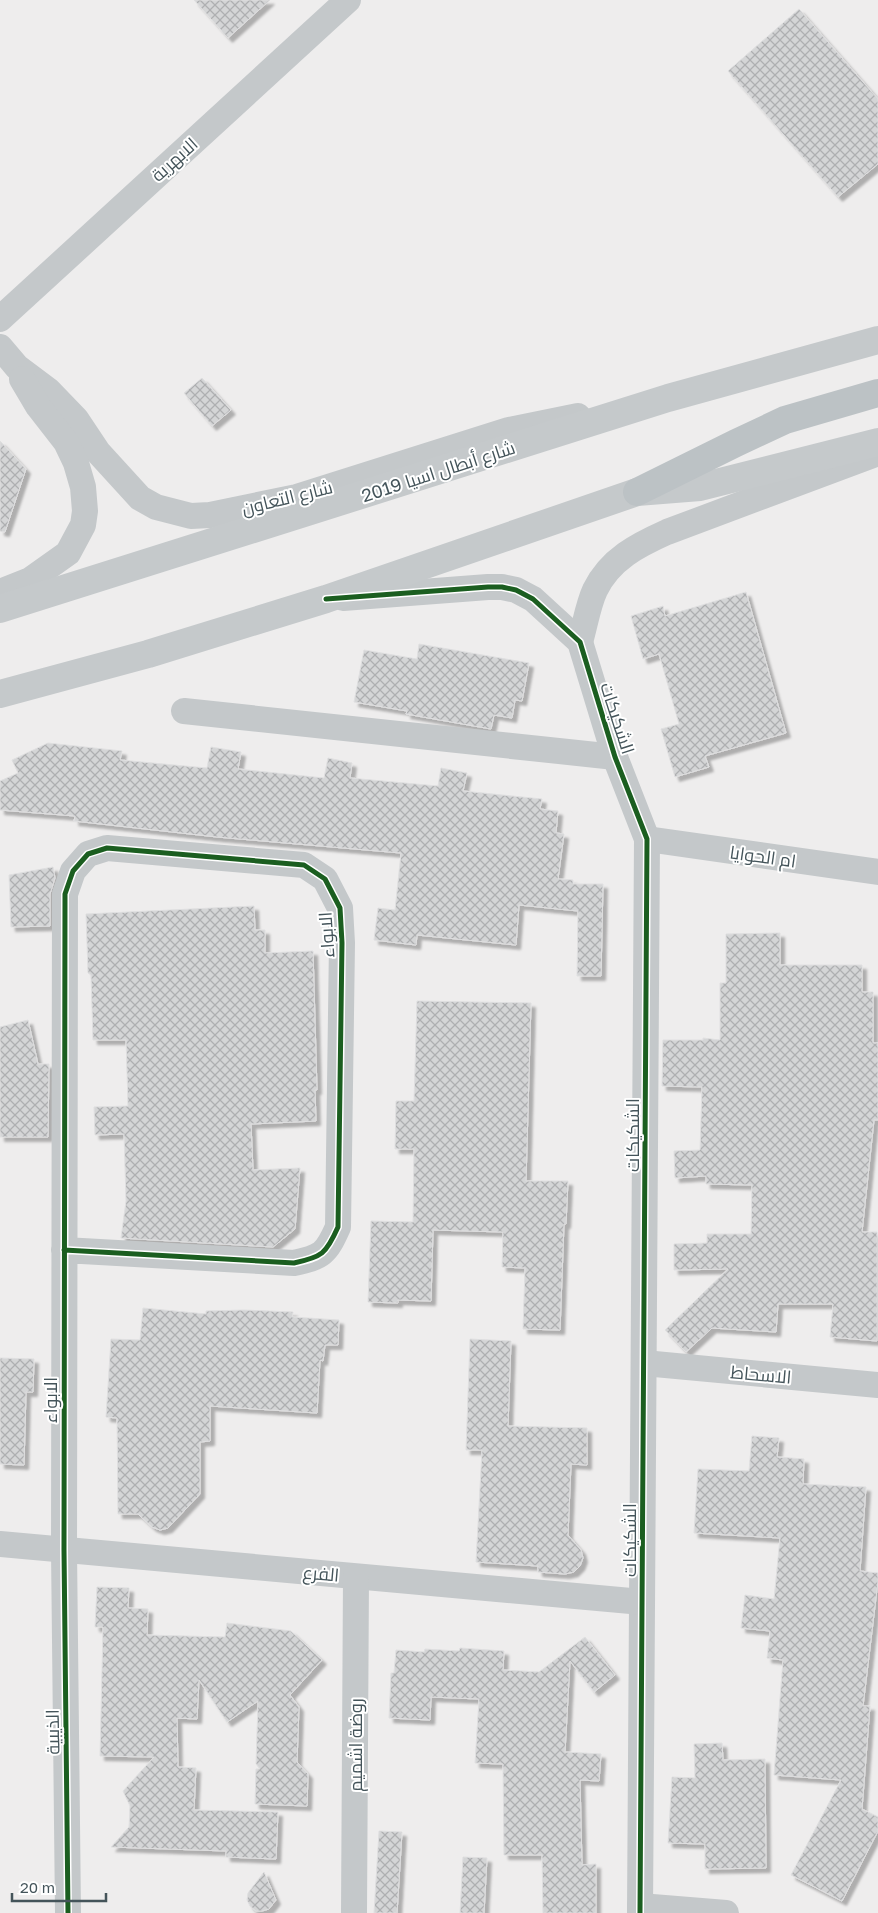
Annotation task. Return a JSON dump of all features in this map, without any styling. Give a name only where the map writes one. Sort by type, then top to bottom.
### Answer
[{"type":"highway","points":[[637,492],[785,420],[878,393]]},
{"type":"main road","name":"شارع أبطال اسيا 2019","points":[[0,609],[668,398],[878,340]]},
{"type":"main road","points":[[0,694],[148,654],[326,599],[637,492],[700,487],[878,442]]},
{"type":"street","name":"الابهرية","points":[[0,319],[348,0]]},
{"type":"street","name":"شارع التعاون","points":[[0,347],[17,367],[49,391],[76,419],[98,452],[140,498],[156,507],[191,516],[210,515],[297,497],[509,430],[668,398]]},
{"type":"street","name":"شارع التعاون","points":[[0,592],[30,580],[68,553],[84,525],[83,487],[76,463],[66,442],[26,388],[17,367]]},
{"type":"street","points":[[326,599],[502,587],[516,590],[533,599],[580,642],[595,590],[613,565],[636,546],[667,532],[878,452]]},
{"type":"street","name":"الشكيكات","points":[[580,642],[615,757],[647,839],[640,1909]]},
{"type":"street","points":[[184,710],[615,757]]},
{"type":"street","name":"ام الحوايا","points":[[647,839],[878,872]]},
{"type":"street","name":"الابواء","points":[[64,1250],[294,1263],[314,1258],[329,1247],[338,1227],[342,943],[340,908],[325,879],[304,865],[107,848],[88,854],[73,871],[65,894],[64,1250],[64,1550]]},
{"type":"street","name":"الاسحاط","points":[[644,1363],[878,1385]]},
{"type":"street","name":"الفرع","points":[[0,1544],[642,1602]]},
{"type":"street","name":"الذيبية","points":[[64,1550],[68,1913]]},
{"type":"street","name":"روضة اشميم","points":[[354,1913],[356,1577]]},
{"type":"street","points":[[640,1909],[726,1913]]},
{"type":"building","points":[[194,0],[270,0],[228,38]]},
{"type":"building","points":[[799,9],[878,99],[878,164],[838,197],[728,71]]},
{"type":"building","points":[[202,378],[231,410],[212,426],[184,393]]},
{"type":"building","points":[[0,441],[26,469],[5,532],[0,531]]},
{"type":"building","points":[[746,592],[786,733],[705,756],[709,767],[675,777],[661,729],[679,724],[659,654],[643,659],[631,616],[663,606],[665,616]]},
{"type":"building","points":[[419,644],[529,663],[522,701],[515,700],[512,718],[494,715],[491,729],[406,714],[407,711],[354,702],[364,650],[417,659]]},
{"type":"building","points":[[48,743],[122,751],[120,760],[207,768],[211,747],[241,752],[238,769],[324,778],[328,758],[352,763],[350,778],[438,786],[441,768],[467,773],[463,791],[542,799],[540,809],[558,811],[556,833],[564,834],[558,879],[573,880],[573,884],[603,884],[601,976],[577,976],[578,911],[519,905],[516,945],[417,935],[416,945],[374,940],[378,908],[395,910],[401,853],[217,837],[74,821],[75,816],[0,810],[0,781],[18,773],[12,760]]},
{"type":"building","points":[[53,867],[55,878],[50,894],[50,926],[11,927],[9,875]]},
{"type":"building","points":[[254,906],[255,930],[265,930],[265,953],[313,951],[317,1090],[315,1090],[316,1121],[251,1124],[253,1170],[300,1168],[295,1229],[273,1247],[121,1238],[126,1201],[124,1134],[95,1135],[94,1107],[128,1106],[126,1040],[93,1040],[91,975],[88,973],[86,914]]},
{"type":"building","points":[[780,933],[780,965],[862,965],[862,992],[873,992],[873,1043],[878,1043],[878,1120],[874,1120],[862,1232],[877,1232],[877,1341],[830,1337],[833,1304],[778,1304],[776,1332],[712,1328],[686,1352],[665,1330],[728,1269],[674,1270],[674,1244],[707,1243],[707,1234],[751,1234],[752,1185],[706,1184],[706,1176],[675,1178],[674,1151],[700,1150],[702,1087],[662,1086],[663,1040],[703,1040],[703,1038],[720,1040],[720,983],[726,983],[726,934]]},
{"type":"building","points":[[417,1001],[531,1003],[526,1181],[568,1181],[566,1224],[564,1224],[560,1330],[523,1329],[525,1268],[502,1267],[503,1232],[433,1230],[431,1301],[398,1300],[398,1303],[368,1302],[371,1221],[413,1222],[414,1149],[395,1149],[396,1101],[414,1101]]},
{"type":"building","points":[[28,1020],[38,1064],[49,1064],[48,1137],[0,1137],[0,1027]]},
{"type":"building","points":[[143,1308],[206,1314],[206,1311],[244,1310],[293,1312],[292,1317],[339,1320],[338,1345],[325,1345],[323,1361],[320,1360],[317,1413],[210,1406],[210,1441],[200,1442],[200,1494],[168,1528],[160,1530],[152,1527],[138,1514],[118,1514],[117,1418],[106,1417],[111,1339],[140,1340]]},
{"type":"building","points":[[470,1339],[511,1341],[508,1426],[587,1428],[587,1465],[571,1464],[568,1535],[581,1550],[583,1558],[580,1566],[574,1572],[565,1574],[538,1572],[538,1566],[476,1562],[482,1450],[466,1450]]},
{"type":"building","points":[[0,1358],[34,1359],[33,1392],[26,1392],[24,1465],[0,1464]]},
{"type":"building","points":[[752,1436],[779,1438],[777,1457],[804,1459],[803,1484],[866,1487],[860,1571],[878,1573],[878,1581],[863,1706],[870,1706],[862,1809],[878,1817],[878,1831],[842,1901],[791,1875],[841,1780],[774,1775],[783,1660],[767,1658],[770,1631],[741,1628],[745,1595],[774,1599],[780,1538],[694,1533],[698,1469],[749,1471]]},
{"type":"building","points":[[97,1587],[129,1588],[128,1608],[148,1609],[147,1635],[225,1637],[227,1623],[291,1631],[322,1660],[290,1695],[299,1707],[297,1762],[308,1774],[307,1806],[255,1804],[256,1769],[260,1769],[256,1764],[258,1701],[227,1722],[199,1680],[197,1719],[177,1718],[178,1767],[196,1768],[194,1810],[278,1812],[276,1859],[226,1857],[226,1851],[111,1847],[129,1827],[130,1806],[123,1791],[154,1757],[100,1756],[103,1627],[95,1627]]},
{"type":"building","points":[[585,1637],[615,1675],[594,1692],[570,1661],[565,1752],[601,1754],[599,1781],[580,1780],[582,1865],[596,1864],[596,1913],[543,1913],[542,1855],[504,1855],[503,1764],[475,1763],[479,1699],[431,1697],[430,1720],[389,1718],[391,1673],[394,1673],[396,1650],[424,1652],[425,1649],[459,1651],[460,1648],[504,1651],[503,1670],[539,1672]]},
{"type":"building","points":[[722,1743],[723,1760],[765,1759],[766,1868],[705,1869],[705,1844],[668,1843],[672,1777],[695,1778],[694,1744]]},
{"type":"building","points":[[379,1831],[402,1832],[397,1913],[374,1913]]},
{"type":"building","points":[[463,1857],[487,1858],[484,1913],[460,1913]]},
{"type":"building","points":[[264,1872],[276,1900],[269,1909],[256,1911],[247,1900],[248,1893]]},
{"type":"cycle path","points":[[326,599],[488,587],[516,590],[533,599],[580,642],[615,757],[647,839],[640,1913]]},
{"type":"cycle path","points":[[64,1250],[294,1263],[317,1256],[330,1243],[338,1227],[342,943],[340,908],[325,879],[304,865],[107,848],[88,854],[73,871],[65,894],[64,1550],[68,1913]]}]
